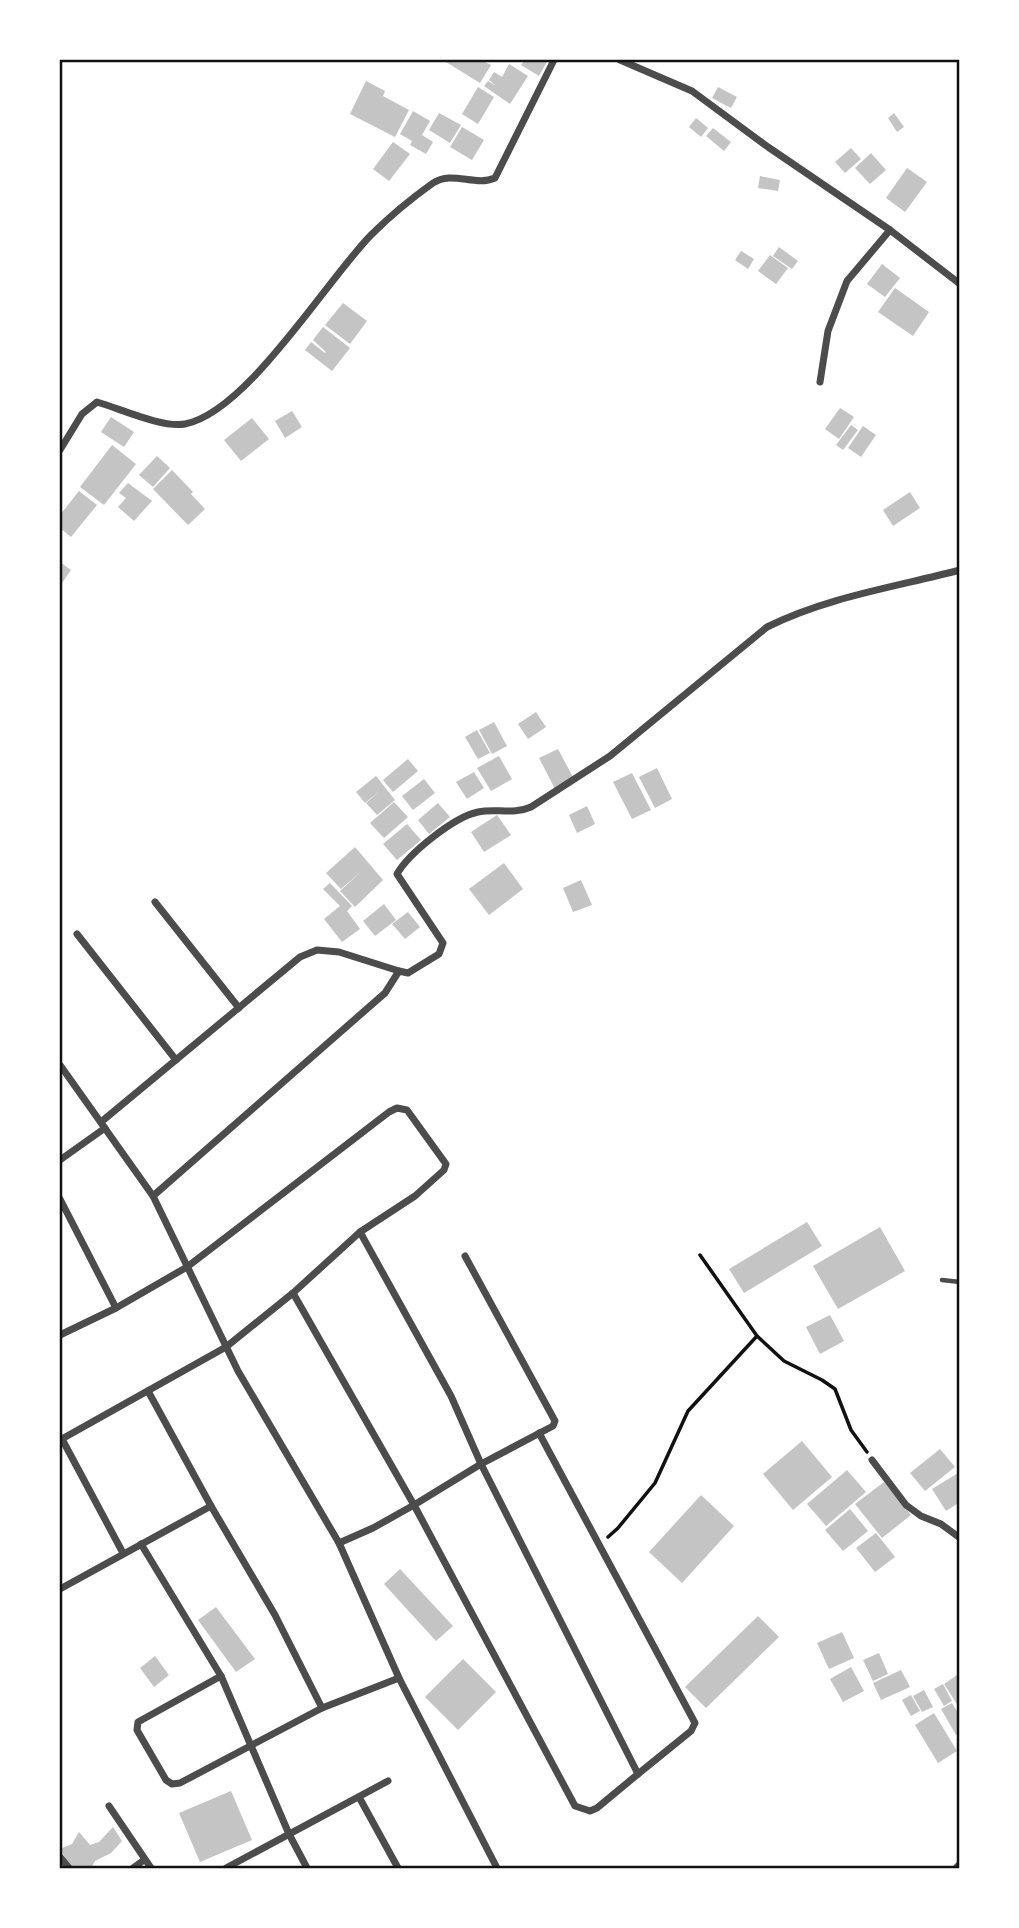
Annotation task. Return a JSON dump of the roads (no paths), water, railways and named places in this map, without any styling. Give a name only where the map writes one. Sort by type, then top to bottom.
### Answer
[{"type":"street","points":[[60,450],[82,414],[97,402],[170,424],[186,424],[224,403],[257,375],[372,234],[399,211],[435,182],[447,177],[484,182],[495,178],[554,60]]},
{"type":"street","points":[[620,60],[692,91],[768,147],[890,230],[960,284]]},
{"type":"street","points":[[820,382],[828,331],[847,281],[890,230]]},
{"type":"street","points":[[60,1160],[300,957],[317,950],[339,952],[408,973],[439,954],[443,943],[397,874],[425,842],[477,812],[521,811],[531,807],[610,756],[767,627],[796,613],[822,605],[960,570]]},
{"type":"street","points":[[155,902],[239,1008]]},
{"type":"street","points":[[77,934],[176,1060]]},
{"type":"street","points":[[153,1196],[385,993],[399,971]]},
{"type":"street","points":[[60,1065],[153,1196],[238,1371],[339,1543],[399,1678],[497,1868]]},
{"type":"street","points":[[60,1335],[116,1308],[187,1267],[397,1108],[407,1110],[446,1164],[444,1170],[415,1196],[360,1233],[293,1293],[226,1347],[61,1440],[123,1553]]},
{"type":"street","points":[[60,1199],[116,1308]]},
{"type":"street","points":[[360,1233],[452,1396],[481,1464],[638,1774]]},
{"type":"street","points":[[339,1543],[373,1528],[481,1464],[553,1426],[554,1418],[465,1256]]},
{"type":"street","points":[[293,1293],[414,1505],[575,1806],[590,1811],[691,1731],[695,1723],[539,1433]]},
{"type":"street","points":[[148,1391],[275,1615],[322,1708]]},
{"type":"street","points":[[872,1460],[906,1505],[960,1538]]},
{"type":"street","points":[[60,1589],[211,1506]]},
{"type":"street","points":[[141,1544],[221,1676],[289,1834],[307,1868]]},
{"type":"street","points":[[221,1676],[138,1722],[136,1730],[166,1780],[175,1785],[322,1708],[399,1678]]},
{"type":"street","points":[[226,1868],[388,1781]]},
{"type":"street","points":[[359,1797],[397,1868]]},
{"type":"street","points":[[109,1806],[151,1868]]},
{"type":"street","points":[[60,1857],[69,1868]]},
{"type":"street","points":[[133,1868],[144,1860]]},
{"type":"lane","points":[[942,1280],[960,1282]]}]
